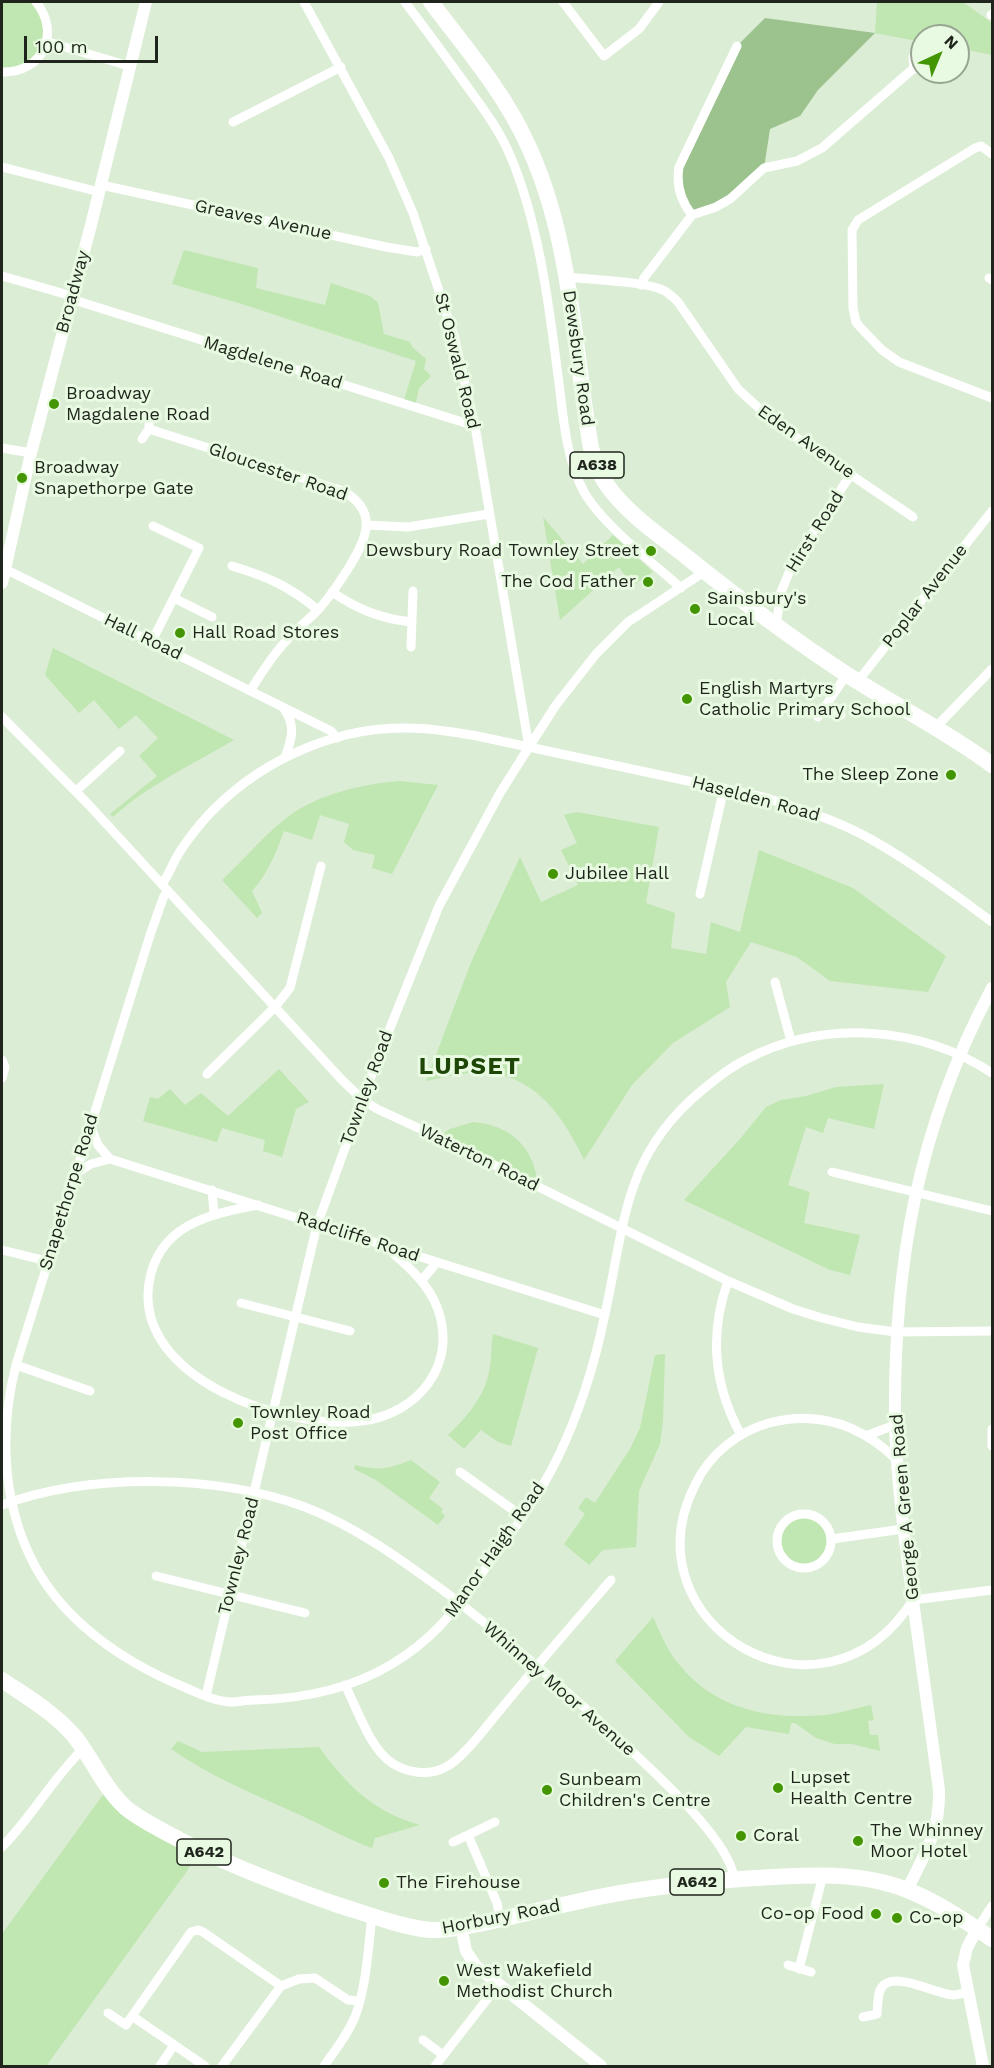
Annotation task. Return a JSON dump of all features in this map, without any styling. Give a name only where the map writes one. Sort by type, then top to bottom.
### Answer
[{"type":"highway","name":"Dewsbury Road","points":[[431,2],[514,117],[526,140],[553,214],[567,277],[588,428],[598,470],[617,499],[704,572],[776,626],[853,678],[936,727],[993,765]]},
{"type":"highway","name":"Horbury Road","points":[[2,1680],[53,1716],[70,1732],[108,1788],[124,1805],[147,1822],[200,1850],[270,1881],[372,1916],[429,1930],[444,1930],[500,1920],[584,1900],[675,1884],[823,1875],[853,1878],[907,1890],[937,1904],[993,1939]]},
{"type":"main road","name":"Broadway","points":[[2,583],[31,453],[146,2]]},
{"type":"main road","name":"George A Green Road","points":[[907,1890],[936,1828],[940,1807],[903,1529],[897,1460],[897,1332],[902,1268],[915,1193],[935,1122],[960,1055],[993,988]]},
{"type":"main road","points":[[461,1927],[463,1943],[470,1959],[601,2067]]},
{"type":"main road","points":[[977,1929],[964,1956],[963,1965],[984,2067]]},
{"type":"street","points":[[2,72],[11,72],[26,66],[40,55],[48,42],[44,15],[36,2]]},
{"type":"street","name":"St Oswald Road","points":[[304,2],[389,158],[426,249],[453,336],[475,426],[529,747]]},
{"type":"street","name":"Dewsbury Road","points":[[405,2],[488,115],[511,156],[539,250],[568,448],[578,480],[596,508],[611,525],[681,588]]},
{"type":"street","points":[[563,2],[604,56],[639,29],[659,2]]},
{"type":"street","points":[[48,42],[129,66]]},
{"type":"street","points":[[692,214],[678,187],[679,167],[737,46]]},
{"type":"street","points":[[233,122],[341,67]]},
{"type":"street","points":[[641,285],[692,214],[716,207],[730,199],[764,168],[797,161],[822,148],[910,76]]},
{"type":"street","points":[[992,397],[890,357],[860,327],[853,308],[852,230],[855,223],[969,151],[981,146],[993,154]]},
{"type":"street","name":"Greaves Avenue","points":[[2,167],[386,247],[417,252],[426,249]]},
{"type":"street","name":"Magdelene Road","points":[[2,276],[475,426]]},
{"type":"street","name":"Eden Avenue","points":[[567,277],[641,285],[664,291],[678,302],[725,372],[754,406],[775,423],[913,517]]},
{"type":"street","points":[[142,439],[148,429],[149,416]]},
{"type":"street","name":"Gloucester Road","points":[[148,429],[343,491],[358,502],[366,516],[367,525]]},
{"type":"street","points":[[2,448],[31,453]]},
{"type":"street","name":"Hirst Road","points":[[776,626],[781,592],[793,563],[851,474]]},
{"type":"street","name":"Poplar Avenue","points":[[818,717],[993,511]]},
{"type":"street","points":[[250,691],[271,658],[286,640],[318,610],[332,592],[362,544],[367,525],[408,527],[489,514]]},
{"type":"street","points":[[152,641],[199,548],[153,526]]},
{"type":"street","points":[[232,566],[273,580],[293,591],[318,610]]},
{"type":"street","name":"Hall Road","points":[[5,569],[331,731],[337,738]]},
{"type":"street","name":"Townley Road","points":[[206,1696],[317,1225],[416,962],[440,906],[500,793],[556,705],[608,640],[654,604],[704,572]]},
{"type":"street","points":[[411,647],[412,591]]},
{"type":"street","points":[[332,592],[361,610],[385,618],[412,622]]},
{"type":"street","points":[[174,598],[201,615],[212,617]]},
{"type":"street","points":[[936,727],[993,669]]},
{"type":"street","points":[[826,705],[841,715]]},
{"type":"street","points":[[281,706],[291,719],[293,731],[285,757]]},
{"type":"street","name":"Waterton Road","points":[[2,717],[76,791],[342,1080],[363,1100],[377,1109],[728,1281],[774,1301],[822,1318],[858,1327],[897,1332],[993,1331]]},
{"type":"street","name":"Haselden Road","points":[[337,738],[370,730],[428,728],[477,736],[724,788],[792,806],[849,828],[896,854],[993,922]]},
{"type":"street","name":"Snapethorpe Road","points":[[13,1501],[5,1439],[8,1404],[16,1365],[164,896],[167,878],[186,842],[216,807],[247,781],[285,757],[337,738]]},
{"type":"street","points":[[76,791],[120,751]]},
{"type":"street","points":[[700,894],[724,788]]},
{"type":"street","points":[[207,1074],[275,1007],[290,988],[321,866]]},
{"type":"street","points":[[775,982],[790,1041]]},
{"type":"street","name":"Manor Haigh Road","points":[[13,1501],[21,1535],[30,1557],[54,1596],[75,1619],[115,1651],[138,1665],[206,1696],[228,1702],[290,1700],[369,1676],[392,1664],[437,1631],[460,1604],[523,1517],[557,1458],[588,1380],[605,1315],[629,1196],[647,1156],[658,1138],[682,1109],[705,1088],[744,1060],[790,1041],[820,1035],[866,1032],[900,1035],[946,1048],[993,1073]]},
{"type":"street","points":[[2,1060],[5,1067],[2,1078]]},
{"type":"street","points":[[75,1174],[91,1164],[110,1159],[98,1145],[90,1125]]},
{"type":"street","name":"Radcliffe Road","points":[[110,1159],[605,1315]]},
{"type":"street","points":[[832,1173],[993,1211]]},
{"type":"street","points":[[212,1190],[214,1213]]},
{"type":"street","points":[[258,1205],[214,1213],[190,1224],[170,1239],[157,1254],[150,1271],[147,1292],[149,1312],[155,1330],[186,1369],[228,1396],[274,1413],[328,1422],[363,1421],[383,1417],[413,1401],[434,1376],[441,1361],[443,1349],[442,1328],[437,1306],[422,1280],[385,1246]]},
{"type":"street","points":[[2,1250],[47,1261]]},
{"type":"street","points":[[422,1280],[437,1262]]},
{"type":"street","points":[[728,1281],[718,1320],[716,1360],[722,1391],[741,1435]]},
{"type":"street","points":[[241,1304],[350,1331]]},
{"type":"street","points":[[16,1365],[90,1391]]},
{"type":"street","points":[[897,1460],[883,1446],[868,1436],[837,1423],[804,1418],[771,1423],[741,1435],[724,1447],[698,1477],[690,1495],[684,1514],[681,1544],[685,1574],[697,1601],[714,1626],[746,1650],[764,1658],[784,1663],[824,1664],[843,1659],[878,1641],[898,1622],[913,1600],[993,1590]]},
{"type":"street","points":[[868,1436],[896,1425]]},
{"type":"street","points":[[993,1430],[993,1446]]},
{"type":"street","points":[[460,1472],[523,1517]]},
{"type":"street","name":"Whinney Moor Avenue","points":[[2,1505],[80,1486],[130,1482],[189,1483],[255,1494],[304,1507],[362,1535],[395,1556],[460,1604],[537,1665],[644,1762],[695,1816],[726,1854],[733,1868],[734,1879]]},
{"type":"street","points":[[800,1514],[811,1514],[822,1519],[829,1528],[832,1539],[830,1551],[824,1560],[815,1567],[803,1569],[792,1566],[783,1558],[778,1548],[777,1537],[781,1526],[789,1518],[800,1514]]},
{"type":"street","points":[[832,1539],[903,1529]]},
{"type":"street","points":[[156,1576],[305,1613]]},
{"type":"street","points":[[345,1685],[374,1744],[383,1756],[401,1768],[414,1772],[431,1772],[445,1768],[457,1760],[611,1580]]},
{"type":"street","points":[[3,1843],[64,1767],[83,1749]]},
{"type":"street","points":[[453,1842],[495,1822]]},
{"type":"street","points":[[468,1835],[497,1903],[500,1920]]},
{"type":"street","points":[[799,1968],[823,1875]]},
{"type":"street","points":[[977,1929],[993,1906]]},
{"type":"street","points":[[324,2067],[356,2015],[365,1984],[372,1916]]},
{"type":"street","points":[[108,2013],[126,2025],[191,1932],[198,1930],[281,1986]]},
{"type":"street","points":[[788,1965],[811,1972]]},
{"type":"street","points":[[222,2067],[281,1986],[299,1979],[315,1978],[348,2000],[359,2001]]},
{"type":"street","points":[[863,2016],[877,2014],[880,1991],[888,1982],[903,1981],[953,1995],[967,1992]]},
{"type":"street","points":[[435,2067],[499,1984]]},
{"type":"street","points":[[132,2016],[205,2067]]},
{"type":"street","points":[[423,2040],[443,2055]]},
{"type":"street","points":[[160,2067],[174,2045]]},
{"type":"green space","points":[[2,2],[36,2],[48,34],[34,62],[2,72]]},
{"type":"green space","points":[[877,2],[963,2],[992,23],[992,55],[970,50],[970,24],[910,24],[910,40],[875,33]]},
{"type":"green space","points":[[765,18],[875,33],[818,90],[800,116],[770,129],[764,168],[740,191],[692,215],[677,176],[737,46]]},
{"type":"green space","points":[[184,250],[258,268],[256,288],[325,305],[331,283],[370,296],[378,303],[384,334],[410,342],[412,347],[426,359],[424,369],[431,376],[419,388],[415,407],[403,403],[416,361],[242,304],[172,284]]},
{"type":"green space","points":[[543,517],[583,564],[613,535],[653,572],[632,586],[619,567],[560,620]]},
{"type":"green space","points":[[53,648],[234,740],[156,785],[113,817],[110,814],[157,776],[139,756],[158,738],[136,715],[119,729],[94,700],[79,713],[45,675]]},
{"type":"green space","points":[[399,781],[438,785],[392,874],[372,868],[375,855],[353,850],[344,842],[349,824],[320,815],[312,840],[284,831],[267,871],[252,891],[262,913],[257,918],[222,880],[274,828],[305,806],[344,791],[372,784]]},
{"type":"green space","points":[[577,812],[659,827],[646,903],[675,913],[671,948],[706,954],[711,922],[740,932],[759,850],[853,888],[946,956],[928,992],[830,981],[797,957],[751,942],[726,982],[730,1007],[673,1043],[632,1085],[584,1160],[559,1116],[536,1093],[523,1084],[507,1077],[482,1072],[458,1074],[426,1081],[472,960],[520,857],[541,902],[578,885],[561,850],[577,843],[564,815]]},
{"type":"green space","points":[[279,1069],[309,1102],[296,1109],[282,1157],[263,1151],[265,1140],[222,1128],[217,1142],[143,1121],[150,1097],[158,1099],[170,1089],[185,1105],[201,1093],[228,1116]]},
{"type":"green space","points":[[884,1084],[874,1129],[828,1118],[823,1133],[806,1127],[788,1185],[810,1192],[804,1223],[860,1235],[850,1275],[830,1270],[684,1200],[766,1107],[781,1100],[806,1096],[836,1087]]},
{"type":"green space","points":[[473,1122],[499,1128],[519,1141],[532,1160],[538,1186],[438,1137],[450,1129]]},
{"type":"green space","points":[[493,1334],[538,1348],[511,1446],[498,1442],[481,1430],[464,1449],[448,1435],[468,1414],[483,1390],[490,1367]]},
{"type":"green space","points":[[665,1354],[660,1444],[639,1491],[636,1547],[603,1550],[589,1565],[564,1544],[585,1514],[578,1508],[586,1497],[595,1503],[631,1447],[640,1428],[655,1355]]},
{"type":"green space","points":[[411,1460],[440,1482],[429,1498],[443,1509],[441,1512],[445,1516],[438,1525],[376,1480],[354,1469],[355,1465],[383,1468]]},
{"type":"green space","points":[[804,1518],[820,1525],[827,1541],[820,1557],[804,1564],[788,1557],[781,1541],[788,1525]]},
{"type":"green space","points":[[653,1617],[674,1658],[705,1689],[723,1700],[761,1713],[804,1716],[826,1715],[871,1705],[874,1720],[868,1721],[870,1735],[878,1735],[880,1751],[852,1744],[835,1744],[816,1738],[795,1723],[791,1723],[789,1734],[746,1727],[719,1756],[689,1737],[615,1661]]},
{"type":"green space","points":[[178,1741],[202,1752],[319,1747],[340,1774],[362,1795],[388,1812],[420,1825],[375,1838],[372,1848],[218,1777],[171,1749]]},
{"type":"green space","points":[[108,1788],[199,1850],[187,1871],[48,2066],[2,2066],[2,1934]]},
{"type":"place","name":"Broadway Magdalene Road","points":[[54,404]]},
{"type":"place","name":"Broadway Snapethorpe Gate","points":[[22,478]]},
{"type":"place","name":"Dewsbury Road Townley Street","points":[[651,551]]},
{"type":"place","name":"The Cod Father","points":[[648,582]]},
{"type":"place","name":"Sainsbury's Local","points":[[695,609]]},
{"type":"place","name":"Hall Road Stores","points":[[180,633]]},
{"type":"place","name":"English Martyrs Catholic Primary School","points":[[687,699]]},
{"type":"place","name":"The Sleep Zone","points":[[951,775]]},
{"type":"place","name":"Jubilee Hall","points":[[553,874]]},
{"type":"place","name":"Townley Road Post Office","points":[[238,1423]]},
{"type":"place","name":"Lupset Health Centre","points":[[778,1788]]},
{"type":"place","name":"Sunbeam Children's Centre","points":[[547,1790]]},
{"type":"place","name":"Coral","points":[[741,1836]]},
{"type":"place","name":"The Whinney Moor Hotel","points":[[858,1841]]},
{"type":"place","name":"The Firehouse","points":[[384,1883]]},
{"type":"place","name":"Co-op Food","points":[[876,1914]]},
{"type":"place","name":"Co-op","points":[[897,1918]]},
{"type":"place","name":"West Wakefield Methodist Church","points":[[444,1981]]},
{"type":"district","name":"LUPSET","points":[[470,1067]]}]
